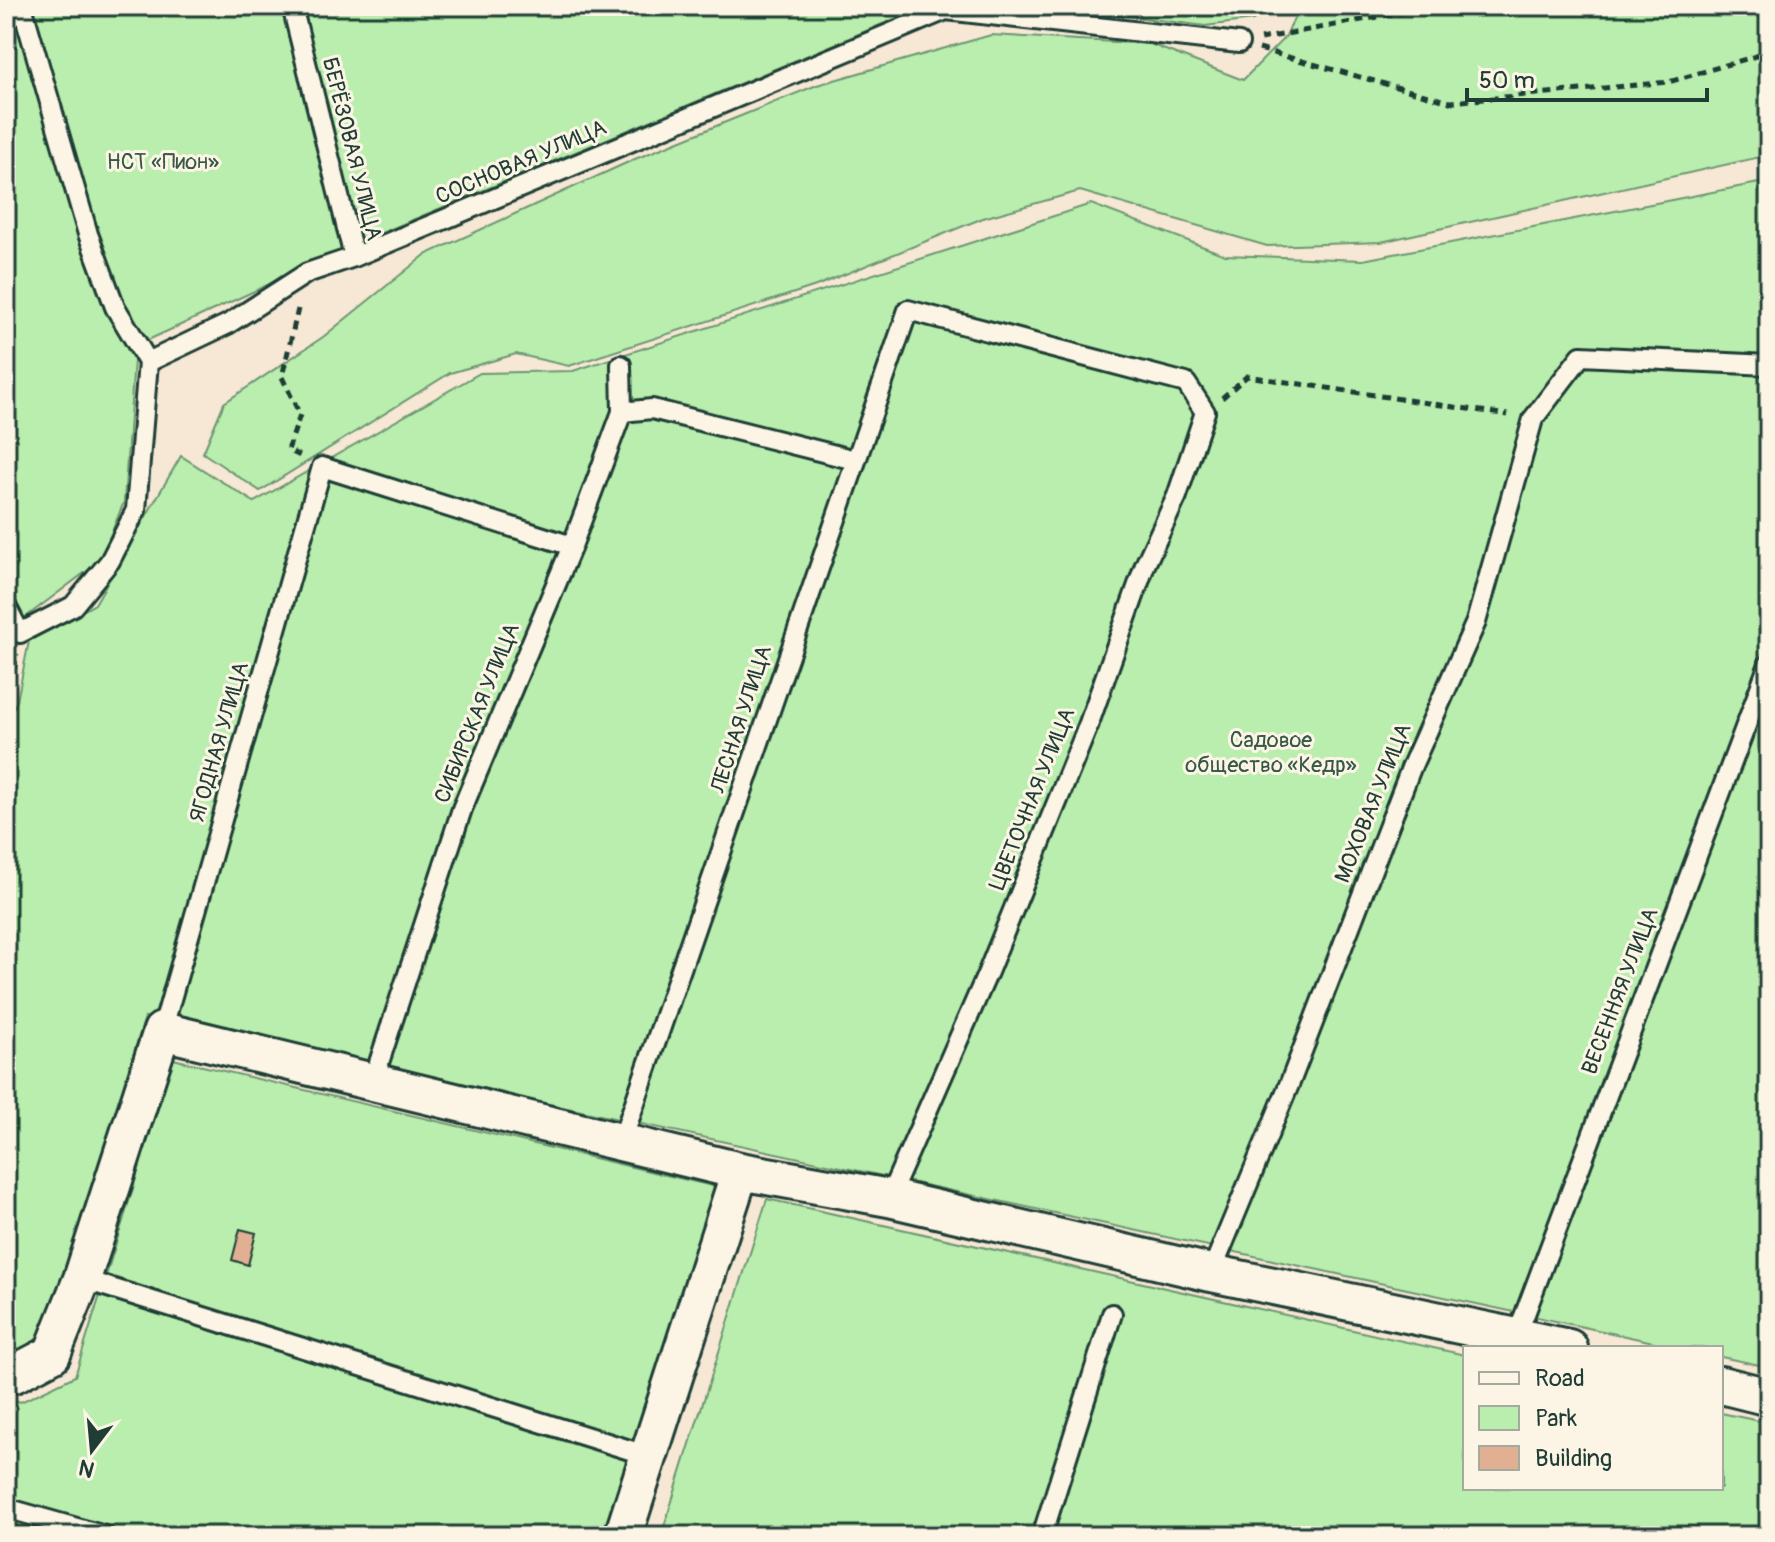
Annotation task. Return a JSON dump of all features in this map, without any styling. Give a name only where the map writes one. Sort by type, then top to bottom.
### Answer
[{"type":"street","points":[[6,1371],[14,1374],[52,1354],[82,1279],[162,1031],[740,1171],[889,1198],[1211,1273],[1561,1346]]},
{"type":"street","points":[[623,1536],[740,1171]]},
{"type":"street","points":[[1723,1386],[1769,1397]]},
{"type":"lane","points":[[6,606],[20,633],[73,606],[110,561],[136,510],[148,362],[115,307],[88,234],[22,6]]},
{"type":"lane","name":"БЕРЁЗОВАЯ УЛИЦА","points":[[292,6],[354,257]]},
{"type":"lane","name":"СОСНОВАЯ УЛИЦА","points":[[148,362],[228,324],[307,273],[354,257],[946,10],[1239,43]]},
{"type":"lane","name":"ЛЕСНАЯ УЛИЦА","points":[[621,1143],[908,310],[1186,383],[1205,412]]},
{"type":"lane","name":"МОХОВАЯ УЛИЦА","points":[[1211,1273],[1291,1080],[1411,768],[1476,622],[1533,419],[1581,356],[1769,365]]},
{"type":"lane","name":"СИБИРСКАЯ УЛИЦА","points":[[373,1081],[462,809],[572,546],[622,412],[621,365]]},
{"type":"lane","points":[[622,412],[652,409],[855,460]]},
{"type":"lane","name":"ЦВЕТОЧНАЯ УЛИЦА","points":[[889,1198],[988,972],[1088,726],[1145,565],[1177,496],[1205,412]]},
{"type":"lane","points":[[322,467],[572,546]]},
{"type":"lane","name":"ЯГОДНАЯ УЛИЦА","points":[[162,1031],[322,467]]},
{"type":"lane","name":"ВЕСЕННЯЯ УЛИЦА","points":[[1517,1335],[1769,664]]},
{"type":"lane","points":[[82,1279],[649,1456]]},
{"type":"lane","points":[[1042,1536],[1112,1314]]},
{"type":"lane","points":[[6,1508],[105,1536]]},
{"type":"path","points":[[1239,43],[1437,6]]},
{"type":"path","points":[[1239,43],[1450,102],[1669,82],[1769,52]]},
{"type":"path","points":[[307,273],[282,377],[300,415],[288,450],[322,467]]},
{"type":"path","points":[[1205,412],[1247,376],[1533,419]]},
{"type":"path","points":[[6,710],[20,633]]},
{"type":"green space","name":"НСТ «Пион»","points":[[6,6],[926,6],[374,236],[135,346],[124,502],[100,561],[6,632]]},
{"type":"green space","points":[[1050,6],[1270,6],[1253,20],[1205,26]]},
{"type":"green space","points":[[1300,6],[1769,6],[1769,155],[1381,242],[1267,246],[1080,191],[983,218],[816,286],[569,366],[516,354],[450,373],[260,491],[203,453],[224,403],[323,337],[425,255],[635,159],[817,85],[991,35],[1150,44],[1243,80],[1286,36]]},
{"type":"green space","name":"Садовое общество «Кедр»","points":[[1769,181],[1769,1367],[1723,1357],[1723,1346],[1672,1346],[145,1017],[45,1343],[6,1357],[6,721],[17,701],[29,641],[95,604],[181,456],[254,502],[480,373],[573,371],[1091,204],[1225,255],[1363,260]]},
{"type":"green space","points":[[173,1059],[721,1188],[610,1536],[6,1536],[6,1398],[21,1402],[75,1376]]},
{"type":"green space","points":[[767,1199],[1463,1355],[1463,1490],[1723,1490],[1723,1413],[1769,1423],[1769,1536],[661,1536]]},
{"type":"building","points":[[240,1229],[256,1233],[248,1265],[232,1260]]}]
